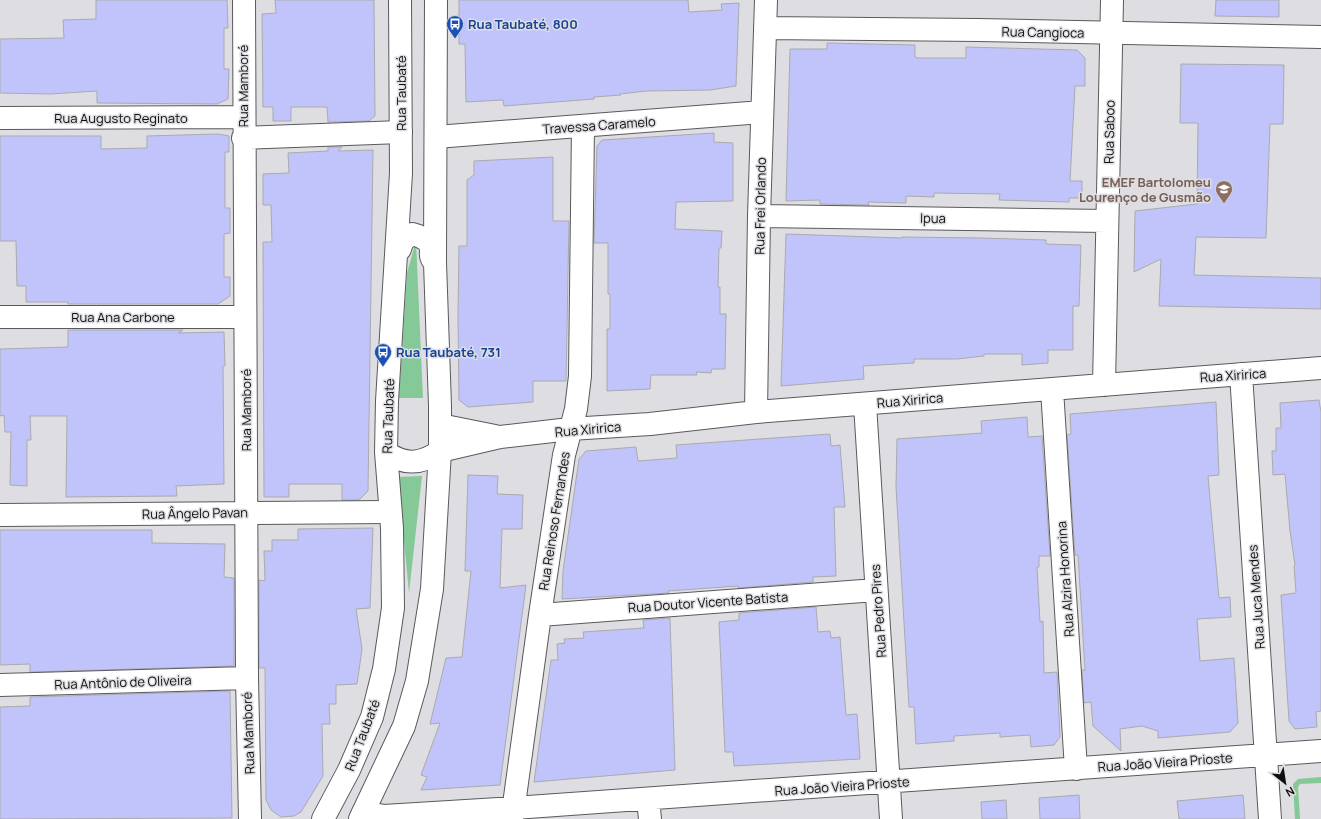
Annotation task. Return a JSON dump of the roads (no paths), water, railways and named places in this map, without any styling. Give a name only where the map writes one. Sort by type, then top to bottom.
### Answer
[{"type":"street","name":"Rua Mamboré","points":[[244,0],[243,127],[247,678],[250,819]]},
{"type":"street","name":"Rua Taubaté","points":[[323,819],[349,770],[372,717],[384,669],[393,608],[390,512],[386,452],[387,401],[401,173],[400,0]]},
{"type":"street","points":[[362,816],[404,726],[417,681],[432,590],[440,451],[440,372],[435,263],[436,0]]},
{"type":"street","name":"Rua Frei Orlando","points":[[756,412],[759,216],[766,0]]},
{"type":"street","name":"Rua Saboo","points":[[1104,385],[1112,0]]},
{"type":"street","name":"Rua Cangioca","points":[[765,28],[1321,37]]},
{"type":"street","name":"Travessa Caramelo","points":[[436,137],[762,112]]},
{"type":"street","name":"Rua Augusto Reginato","points":[[0,118],[401,132]]},
{"type":"street","name":"Rua Reinoso Fernandes","points":[[513,814],[540,615],[564,455],[576,409],[580,376],[582,126]]},
{"type":"street","name":"Ipua","points":[[759,216],[1107,221]]},
{"type":"street","points":[[396,254],[400,249],[401,243],[406,237],[412,234],[418,235],[428,241],[431,247],[430,257],[435,263]]},
{"type":"street","name":"Rua Ana Carbone","points":[[0,317],[245,317]]},
{"type":"street","name":"Rua Xiririca","points":[[386,452],[394,458],[413,462],[432,457],[440,451],[500,437],[570,429],[650,424],[756,412],[1321,368]]},
{"type":"street","name":"Rua Juca Mendes","points":[[1241,374],[1270,819]]},
{"type":"street","name":"Rua Alzira Honorina","points":[[1052,389],[1076,769]]},
{"type":"street","name":"Rua Pedro Pires","points":[[865,404],[891,819]]},
{"type":"street","name":"Rua Xiririca","points":[[440,425],[500,437]]},
{"type":"street","name":"Rua Ângelo Pavan","points":[[0,515],[390,512]]},
{"type":"street","name":"Rua Doutor Vicente Batista","points":[[540,615],[876,590]]},
{"type":"street","name":"Rua Antônio de Oliveira","points":[[0,685],[247,678]]},
{"type":"street","name":"Rua João Vieira Prioste","points":[[362,816],[513,814],[649,809],[889,783],[1321,751]]},
{"type":"place","name":"Rua Taubaté, 800","points":[[455,39]]},
{"type":"place","name":"EMEF Bartolomeu Lourenço de Gusmão","points":[[1224,204]]},
{"type":"place","name":"Rua Taubaté, 731","points":[[383,367]]}]
